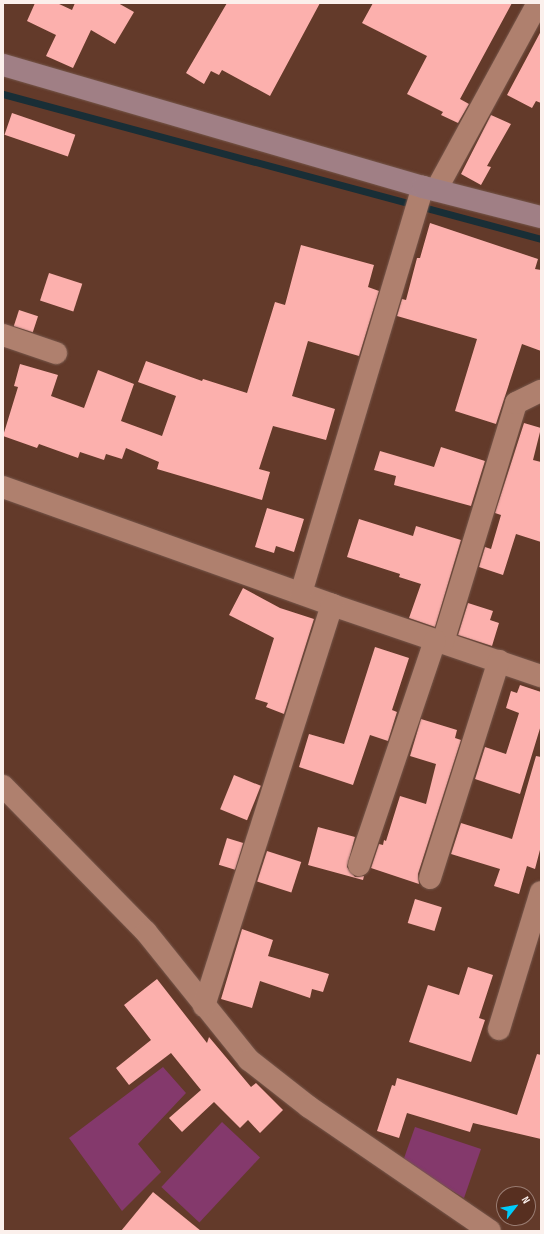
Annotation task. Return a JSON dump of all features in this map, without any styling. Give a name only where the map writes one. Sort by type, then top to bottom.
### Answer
[{"type":"street","points":[[301,593],[423,197],[538,3]]},
{"type":"street","points":[[3,66],[423,197],[541,217]]},
{"type":"street","points":[[3,335],[56,353]]},
{"type":"street","points":[[359,865],[439,641],[516,403],[541,391]]},
{"type":"street","points":[[3,487],[332,605],[541,676]]},
{"type":"street","points":[[204,1006],[332,605]]},
{"type":"street","points":[[430,878],[499,662]]},
{"type":"street","points":[[3,786],[146,932],[204,1006],[249,1060],[309,1107],[490,1231]]},
{"type":"street","points":[[499,1029],[541,892]]},
{"type":"shaded area","points":[[163,1067],[186,1093],[138,1144],[161,1172],[122,1211],[69,1138]]},
{"type":"shaded area","points":[[222,1122],[260,1157],[199,1223],[161,1187]]},
{"type":"shaded area","points":[[415,1127],[481,1149],[464,1198],[403,1161]]},
{"type":"building","points":[[35,3],[57,3],[72,10],[75,3],[118,3],[134,12],[115,44],[91,30],[73,68],[46,56],[56,35],[27,21]]},
{"type":"building","points":[[227,3],[320,3],[270,96],[222,70],[219,75],[211,71],[204,84],[186,73]]},
{"type":"building","points":[[373,3],[512,3],[460,99],[469,104],[458,123],[441,115],[443,112],[407,94],[427,56],[362,23]]},
{"type":"building","points":[[541,31],[541,103],[536,101],[532,108],[507,95]]},
{"type":"building","points":[[12,113],[75,135],[68,157],[5,135]]},
{"type":"building","points":[[491,115],[511,124],[487,166],[491,167],[481,185],[461,174]]},
{"type":"building","points":[[430,223],[538,259],[535,269],[541,270],[541,351],[522,344],[496,424],[455,411],[477,339],[397,316],[402,299],[406,300],[417,258],[420,258]]},
{"type":"building","points":[[301,245],[374,265],[368,287],[379,291],[359,356],[308,341],[292,396],[335,409],[326,440],[273,426],[259,469],[270,472],[262,500],[157,469],[159,462],[126,448],[122,459],[106,454],[104,460],[80,452],[78,458],[39,444],[37,448],[3,436],[18,387],[14,386],[20,364],[58,375],[51,396],[84,408],[98,370],[134,384],[121,421],[162,436],[176,396],[138,382],[146,361],[202,381],[203,379],[247,393],[275,302],[285,305]]},
{"type":"building","points":[[49,273],[82,284],[73,311],[40,301]]},
{"type":"building","points":[[19,310],[38,316],[33,332],[14,326]]},
{"type":"building","points":[[524,423],[541,428],[533,460],[541,462],[541,542],[516,534],[503,575],[479,567],[485,547],[491,549],[501,515],[495,513]]},
{"type":"building","points":[[441,447],[485,461],[471,506],[394,485],[396,476],[374,470],[380,451],[434,467]]},
{"type":"building","points":[[267,508],[304,519],[294,552],[276,546],[274,553],[255,547]]},
{"type":"building","points":[[359,519],[413,536],[416,526],[461,540],[435,627],[409,618],[421,584],[399,577],[400,574],[347,557]]},
{"type":"building","points":[[243,588],[280,608],[314,619],[284,714],[266,707],[268,703],[255,699],[274,638],[229,615]]},
{"type":"building","points":[[468,603],[493,611],[490,620],[499,623],[492,646],[458,635]]},
{"type":"building","points":[[375,647],[409,658],[392,710],[397,712],[388,741],[370,735],[353,785],[299,767],[309,734],[344,744]]},
{"type":"building","points":[[520,685],[541,692],[541,725],[520,794],[475,779],[485,747],[506,754],[519,713],[506,708],[511,691],[517,693]]},
{"type":"building","points":[[421,719],[457,730],[455,738],[461,740],[418,874],[419,884],[371,868],[379,844],[383,845],[384,840],[386,841],[400,796],[426,804],[436,764],[410,756]]},
{"type":"building","points":[[536,756],[541,757],[541,846],[535,869],[527,866],[519,894],[494,886],[500,869],[451,854],[461,823],[512,839]]},
{"type":"building","points":[[234,775],[261,786],[247,820],[220,809]]},
{"type":"building","points":[[318,827],[355,837],[347,867],[355,877],[364,876],[363,880],[308,865]]},
{"type":"building","points":[[227,838],[243,843],[235,870],[219,865]]},
{"type":"building","points":[[267,851],[301,862],[291,893],[257,881]]},
{"type":"building","points":[[415,899],[442,907],[434,931],[408,923]]},
{"type":"building","points":[[242,929],[273,940],[268,956],[329,974],[323,992],[312,989],[310,998],[260,981],[252,1008],[221,999]]},
{"type":"building","points":[[468,967],[493,975],[479,1018],[485,1020],[471,1062],[409,1042],[428,985],[459,995]]},
{"type":"building","points":[[157,979],[207,1043],[209,1037],[251,1087],[256,1083],[283,1110],[260,1133],[248,1120],[240,1128],[214,1102],[182,1132],[169,1118],[201,1090],[171,1053],[129,1085],[116,1068],[151,1040],[124,1005]]},
{"type":"building","points":[[537,1054],[541,1055],[541,1139],[473,1123],[470,1132],[407,1113],[399,1138],[377,1131],[392,1085],[395,1086],[397,1078],[517,1115]]},
{"type":"building","points":[[153,1192],[201,1231],[121,1231]]},
{"type":"waterway","points":[[3,94],[541,239]]}]
